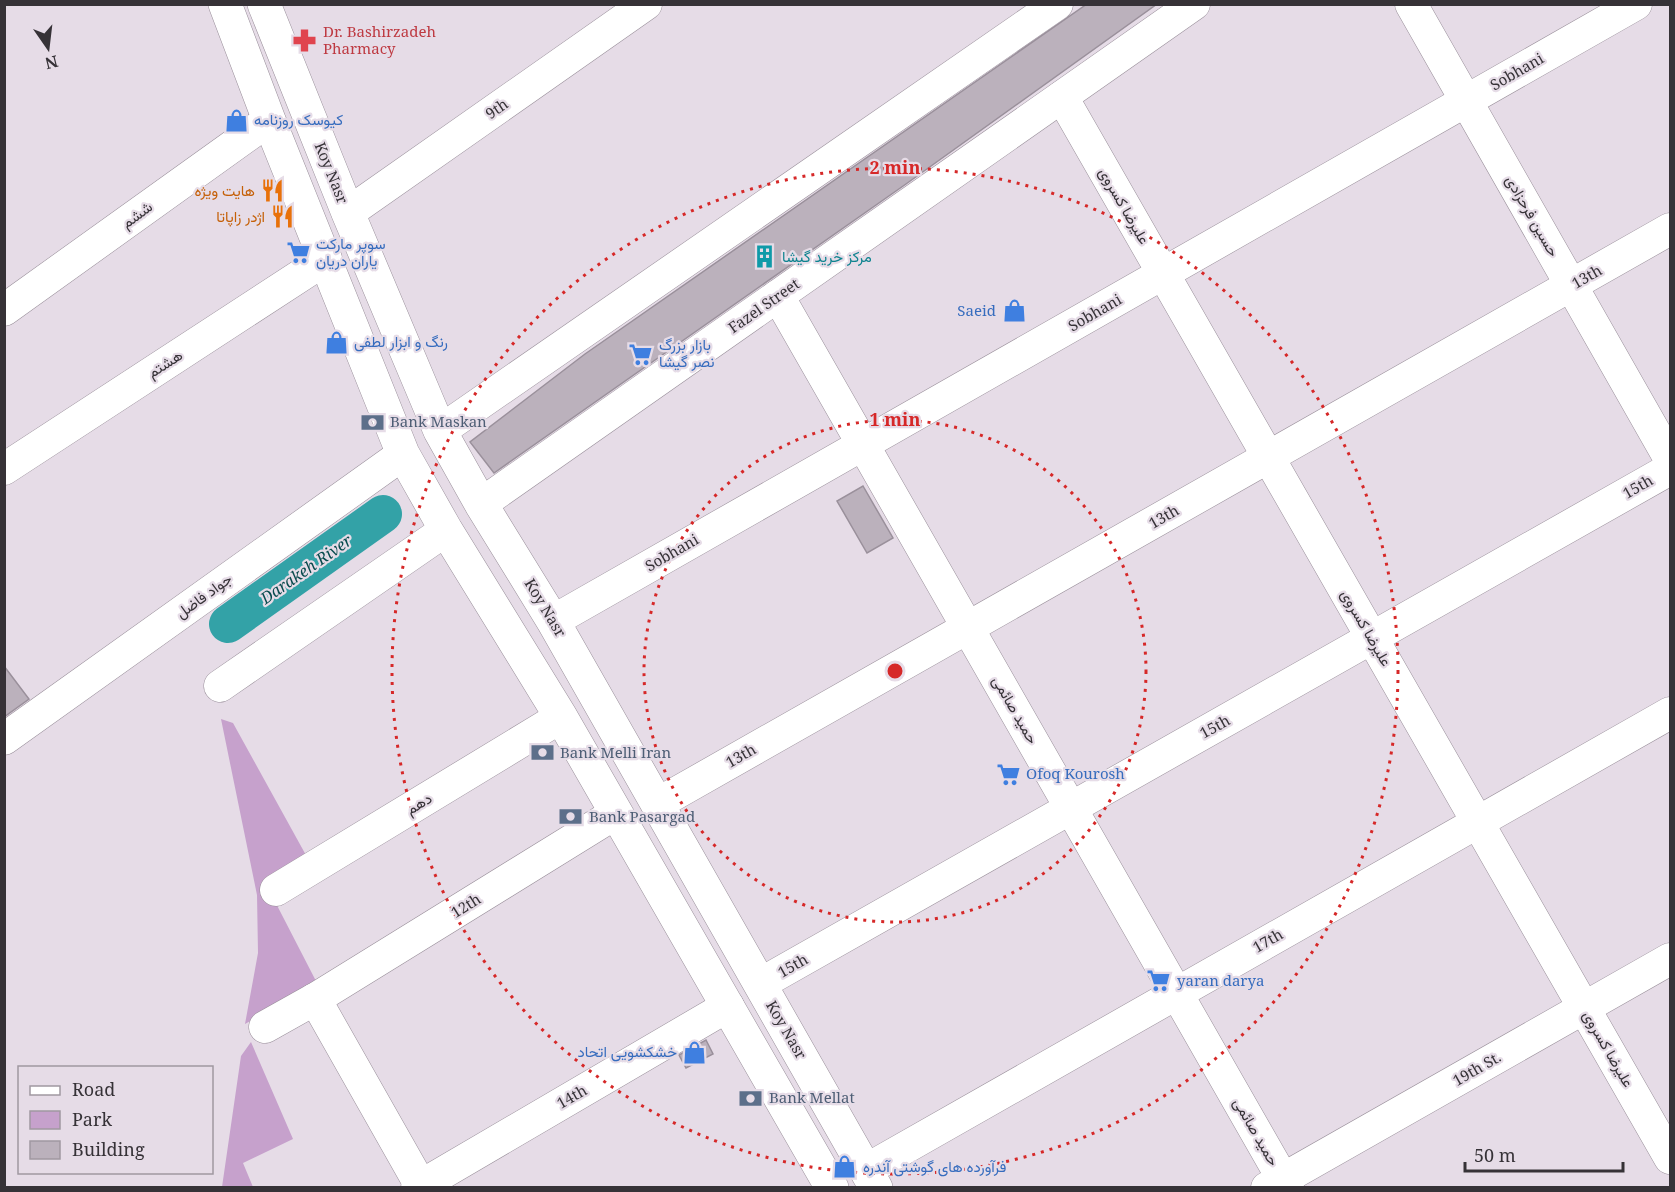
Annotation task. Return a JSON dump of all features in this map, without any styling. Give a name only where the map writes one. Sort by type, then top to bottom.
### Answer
[{"type":"main road","points":[[225,4],[403,454],[446,530],[561,717],[832,1188]]},
{"type":"main road","name":"Koy Nasr","points":[[264,4],[348,213],[440,431],[481,504],[553,621],[871,1179]]},
{"type":"street","name":"9th","points":[[348,213],[646,4]]},
{"type":"street","points":[[440,431],[1057,4]]},
{"type":"street","name":"Fazel Street","points":[[481,504],[1194,4]]},
{"type":"street","name":"حسین فرحزادی","points":[[1411,4],[1671,459]]},
{"type":"street","name":"Sobhani","points":[[553,621],[1636,4]]},
{"type":"street","name":"علیرضا کسروی","points":[[1062,97],[1671,1158]]},
{"type":"street","name":"ششم","points":[[4,310],[269,120]]},
{"type":"street","name":"13th","points":[[657,804],[1671,229]]},
{"type":"street","name":"هشتم","points":[[4,469],[326,259]]},
{"type":"street","name":"حمید صائمی","points":[[778,296],[1177,993],[1279,1185]]},
{"type":"street","name":"جواد فاضل","points":[[4,739],[403,454]]},
{"type":"street","name":"15th","points":[[760,984],[1671,469]]},
{"type":"street","points":[[220,686],[446,530]]},
{"type":"street","name":"17th","points":[[871,1179],[1177,993],[1671,713]]},
{"type":"street","name":"دهم","points":[[276,890],[561,717]]},
{"type":"street","name":"12th","points":[[265,1027],[315,999],[616,813]]},
{"type":"street","name":"19th St.","points":[[1279,1185],[1671,959]]},
{"type":"street","points":[[315,999],[420,1187]]},
{"type":"street","name":"14th","points":[[420,1187],[728,1006]]},
{"type":"green space","points":[[221,719],[233,723],[307,857],[266,884],[317,983],[245,1024],[258,953],[257,895]]},
{"type":"green space","points":[[251,1042],[293,1139],[243,1163],[253,1187],[222,1187],[241,1056]]},
{"type":"building","name":"مرکز خرید گیشا","points":[[1087,4],[1157,4],[906,184],[494,473],[470,442],[585,354]]},
{"type":"building","points":[[863,486],[893,538],[867,553],[837,501]]},
{"type":"building","points":[[4,666],[29,699],[4,717]]},
{"type":"building","name":"خشکشویی اتحاد","points":[[706,1040],[713,1054],[686,1068],[679,1055]]},
{"type":"waterway","name":"Darakeh River","points":[[228,624],[383,514]]},
{"type":"place","name":"Dr. Bashirzadeh Pharmacy","points":[[305,41]]},
{"type":"place","name":"کیوسک روزنامه","points":[[236,120]]},
{"type":"place","name":"هایت ویژه","points":[[273,191]]},
{"type":"place","name":"اژدر زاپاتا","points":[[283,217]]},
{"type":"place","name":"سوپر مارکت یاران دریان","points":[[298,253]]},
{"type":"place","name":"مرکز خرید گیشا","points":[[764,257]]},
{"type":"place","name":"Saeid","points":[[1014,311]]},
{"type":"place","name":"رنگ و ابزار لطفی","points":[[336,342]]},
{"type":"place","name":"بازار بزرگ نصر گیشا","points":[[641,354]]},
{"type":"place","name":"Bank Maskan","points":[[372,422]]},
{"type":"place","name":"Bank Melli Iran","points":[[542,753]]},
{"type":"place","name":"Ofoq Kourosh","points":[[1008,774]]},
{"type":"place","name":"Bank Pasargad","points":[[571,817]]},
{"type":"place","name":"yaran darya","points":[[1159,981]]},
{"type":"place","name":"خشکشویی اتحاد","points":[[695,1052]]},
{"type":"place","name":"Bank Mellat","points":[[751,1098]]},
{"type":"place","name":"فرآورده های گوشتی آندره","points":[[845,1167]]}]
